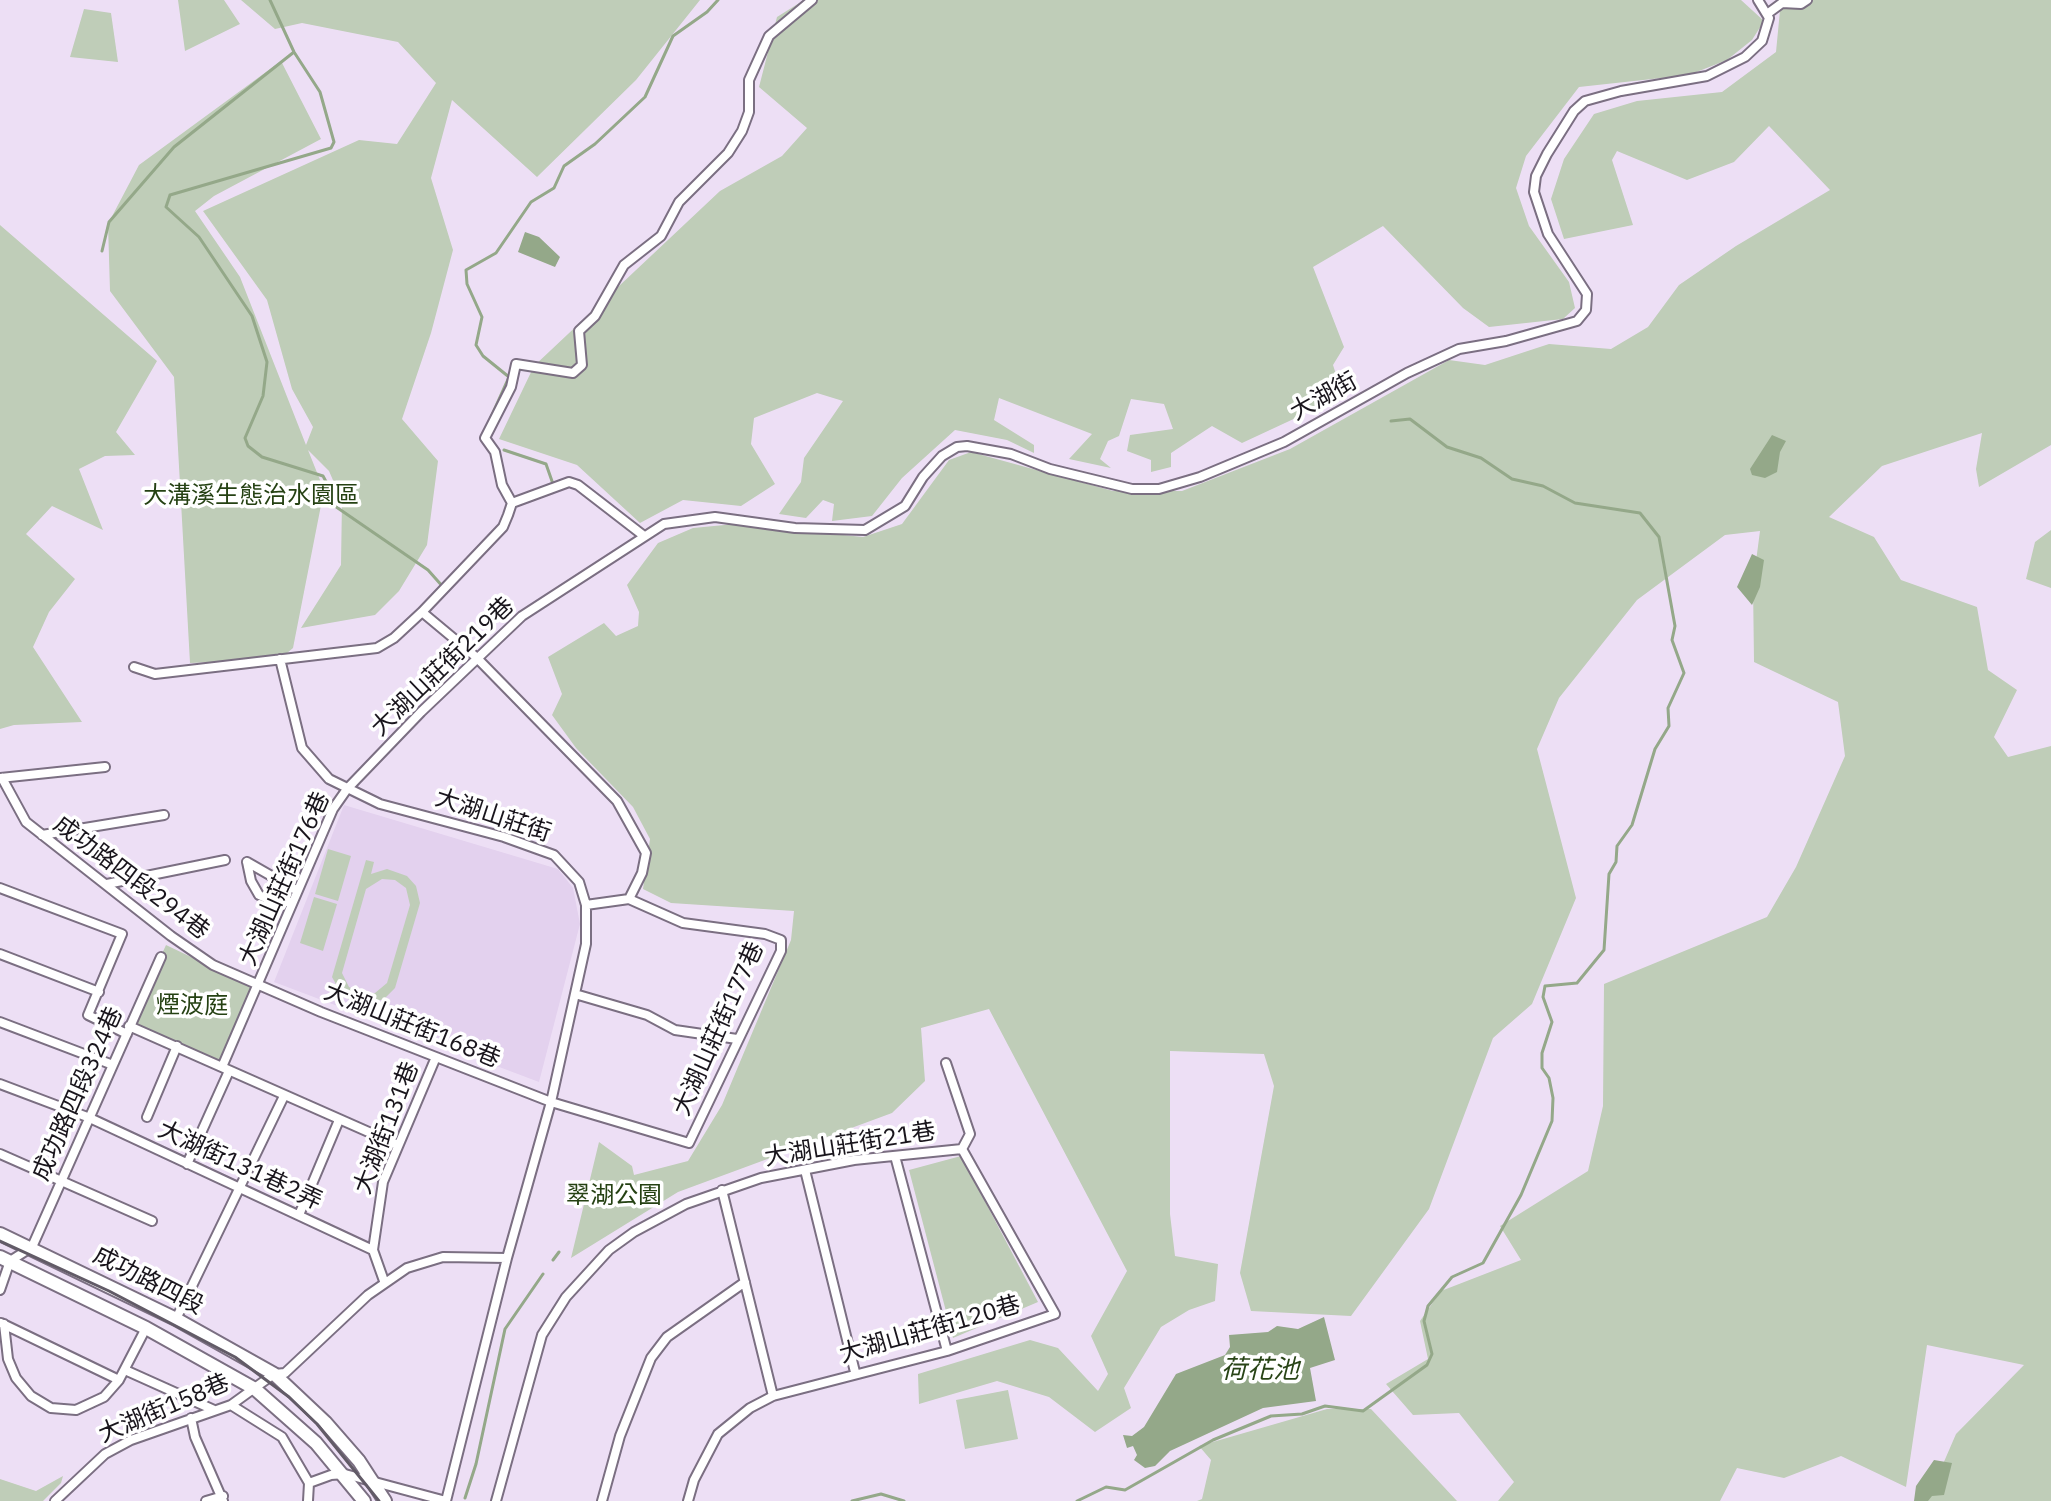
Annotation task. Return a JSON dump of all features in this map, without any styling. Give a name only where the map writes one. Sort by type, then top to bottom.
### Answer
[{"type":"main road","name":"成功路四段","points":[[0,1234],[176,1319],[274,1374],[325,1422],[385,1501]]},
{"type":"main road","name":"成功路四段","points":[[5,1259],[146,1328],[255,1389],[288,1415],[345,1474],[364,1501]]},
{"type":"street","points":[[512,503],[502,485],[495,452],[485,438],[503,407],[516,364],[573,373],[582,365],[579,331],[595,316],[624,265],[661,236],[679,202],[728,153],[742,131],[749,112],[749,80],[769,36],[812,0]]},
{"type":"street","points":[[1758,0],[1767,14],[1782,3],[1801,4],[1807,0]]},
{"type":"street","name":"大湖街","points":[[644,536],[664,524],[693,517],[795,528],[865,530],[905,506],[923,477],[942,456],[957,447],[967,446],[1011,454],[1050,469],[1132,489],[1159,489],[1200,477],[1284,442],[1407,373],[1459,349],[1506,341],[1577,321],[1586,310],[1587,294],[1548,234],[1534,192],[1536,176],[1559,133],[1585,101],[1621,91],[1707,76],[1745,57],[1762,41],[1767,14]]},
{"type":"street","points":[[134,667],[155,674],[377,648],[394,638],[422,612],[503,527],[512,503],[569,482],[578,485],[644,536]]},
{"type":"street","name":"大湖山莊街219巷","points":[[347,789],[476,657],[522,616],[644,536]]},
{"type":"street","points":[[422,612],[476,657],[617,801],[646,853],[642,873],[629,899],[586,905]]},
{"type":"street","name":"大湖山莊街","points":[[280,659],[302,748],[321,772],[347,789],[380,804],[504,837],[554,855],[579,882],[586,905],[586,944],[551,1102],[507,1258],[446,1501]]},
{"type":"street","points":[[1,778],[105,767]]},
{"type":"street","name":"成功路四段294巷","points":[[1,778],[26,822],[42,835],[171,936],[213,965],[260,986]]},
{"type":"street","name":"大湖山莊街176巷","points":[[187,1164],[296,890],[333,809],[347,789]]},
{"type":"street","points":[[42,835],[164,815]]},
{"type":"street","points":[[107,884],[225,860]]},
{"type":"street","points":[[292,902],[274,902],[259,895],[251,881],[247,862],[296,890]]},
{"type":"street","points":[[0,888],[122,934],[88,1015],[177,1046],[398,1145]]},
{"type":"street","name":"大湖山莊街177巷","points":[[629,899],[683,923],[765,934],[781,940],[781,951],[689,1143]]},
{"type":"street","points":[[0,954],[99,992]]},
{"type":"street","name":"成功路四段324巷","points":[[32,1247],[161,957]]},
{"type":"street","name":"大湖山莊街168巷","points":[[260,986],[551,1102],[689,1143]]},
{"type":"street","points":[[575,994],[647,1015],[675,1030],[737,1039]]},
{"type":"street","points":[[0,1022],[113,1065]]},
{"type":"street","points":[[147,1117],[177,1046]]},
{"type":"street","name":"大湖街131巷","points":[[384,1281],[373,1250],[383,1182],[436,1057]]},
{"type":"street","points":[[946,1063],[970,1134],[962,1149]]},
{"type":"street","name":"大湖街131巷2弄","points":[[0,1084],[90,1118],[373,1250]]},
{"type":"street","points":[[176,1319],[284,1096]]},
{"type":"street","points":[[299,1215],[339,1120]]},
{"type":"street","name":"大湖山莊街21巷","points":[[496,1501],[542,1335],[566,1297],[589,1270],[634,1232],[722,1190],[805,1170],[962,1149]]},
{"type":"street","name":"大湖山莊街120巷","points":[[688,1501],[694,1480],[718,1434],[750,1408],[773,1396],[855,1372],[947,1351],[1055,1314],[962,1149]]},
{"type":"street","points":[[0,1154],[152,1221]]},
{"type":"street","points":[[895,1156],[947,1351]]},
{"type":"street","points":[[805,1170],[855,1372]]},
{"type":"street","points":[[722,1190],[773,1396]]},
{"type":"street","points":[[0,1290],[5,1259],[32,1247]]},
{"type":"street","points":[[255,1389],[274,1374],[285,1373],[384,1281],[407,1268],[443,1257],[507,1258]]},
{"type":"street","points":[[602,1501],[624,1424],[651,1358],[667,1337],[745,1282]]},
{"type":"street","points":[[2,1323],[5,1346],[16,1378],[31,1396],[51,1408],[76,1410],[89,1407],[119,1380],[146,1328]]},
{"type":"street","points":[[2,1323],[119,1380]]},
{"type":"street","points":[[125,1370],[214,1410]]},
{"type":"street","name":"大湖街158巷","points":[[55,1501],[105,1454],[131,1440],[231,1405],[255,1389]]},
{"type":"street","points":[[231,1405],[282,1437],[309,1483],[308,1501]]},
{"type":"street","points":[[191,1418],[195,1437],[223,1498],[206,1501]]},
{"type":"street","points":[[309,1483],[331,1475],[345,1474],[446,1501]]},
{"type":"shaded area","points":[[344,805],[558,869],[573,888],[580,924],[539,1082],[274,982]]},
{"type":"green space","points":[[178,0],[224,0],[240,24],[185,51]]},
{"type":"green space","name":"大溝溪生態治水園區","points":[[241,0],[700,0],[636,80],[537,177],[452,100],[431,178],[453,250],[431,333],[402,419],[438,461],[427,545],[399,591],[375,615],[301,628],[341,565],[342,501],[329,471],[308,450],[324,490],[293,648],[280,659],[190,663],[174,377],[110,291],[108,224],[139,165],[281,61],[321,139],[214,196],[195,211],[240,277],[306,445],[313,427],[292,389],[267,300],[203,211],[359,140],[397,144],[436,83],[398,42],[302,23],[275,29]]},
{"type":"green space","points":[[804,0],[1741,0],[1764,21],[1752,40],[1727,60],[1689,75],[1579,87],[1526,156],[1516,188],[1529,226],[1569,282],[1575,308],[1563,319],[1489,327],[1463,308],[1383,226],[1313,267],[1344,347],[1333,365],[1343,396],[1242,443],[1212,426],[1171,453],[1171,467],[1151,472],[1151,460],[1127,451],[1130,435],[1173,429],[1164,404],[1131,399],[1119,436],[1108,441],[1100,459],[1111,468],[1069,459],[1092,434],[999,398],[994,420],[1034,445],[1034,453],[1007,440],[955,430],[902,478],[872,516],[832,521],[834,504],[823,500],[806,518],[779,514],[801,482],[804,458],[843,401],[817,393],[754,418],[751,444],[775,484],[741,506],[683,500],[640,523],[577,465],[499,439],[534,366],[720,191],[782,156],[807,128],[759,87],[777,17]]},
{"type":"green space","name":"翠湖公園","points":[[1781,0],[2051,0],[2051,445],[1979,487],[1976,469],[1982,433],[1882,466],[1829,517],[1874,537],[1901,580],[1977,607],[1988,670],[2017,690],[1994,737],[2008,757],[2051,746],[2051,1501],[1927,1501],[1956,1434],[2024,1365],[1927,1345],[1906,1487],[1841,1456],[1784,1478],[1737,1468],[1720,1501],[1498,1501],[1514,1482],[1459,1413],[1413,1415],[1386,1384],[1428,1359],[1420,1321],[1441,1291],[1521,1260],[1500,1226],[1588,1171],[1603,1106],[1604,984],[1767,917],[1796,867],[1845,756],[1838,702],[1754,662],[1753,584],[1760,531],[1725,535],[1637,600],[1559,698],[1537,749],[1576,898],[1532,1004],[1493,1038],[1429,1209],[1351,1316],[1251,1311],[1240,1273],[1274,1086],[1264,1054],[1170,1051],[1170,1214],[1175,1256],[1218,1264],[1215,1301],[1189,1310],[1161,1327],[1124,1388],[1131,1408],[1095,1432],[1049,1397],[997,1381],[919,1404],[918,1374],[1030,1340],[1058,1348],[1098,1391],[1108,1374],[1091,1336],[1127,1271],[989,1009],[921,1028],[925,1081],[892,1113],[678,1192],[571,1258],[599,1142],[632,1166],[634,1175],[688,1161],[722,1105],[791,940],[794,911],[671,903],[643,889],[650,839],[633,807],[576,748],[552,715],[562,694],[548,657],[604,623],[616,636],[638,626],[639,612],[627,585],[658,543],[693,528],[735,524],[863,537],[902,524],[949,460],[971,452],[1113,491],[1182,491],[1290,449],[1449,360],[1485,365],[1549,344],[1611,349],[1648,327],[1679,285],[1736,246],[1830,190],[1769,126],[1734,162],[1687,180],[1617,151],[1612,160],[1633,225],[1564,239],[1551,199],[1564,159],[1594,114],[1637,101],[1722,92],[1776,52]]},
{"type":"green space","points":[[84,9],[111,13],[118,62],[70,57]]},
{"type":"green space","points":[[0,225],[157,361],[116,432],[135,455],[105,456],[79,469],[103,530],[52,506],[26,534],[75,579],[49,612],[33,647],[82,722],[14,725],[0,729]]},
{"type":"green space","points":[[2051,530],[2051,588],[2026,579],[2035,542]]},
{"type":"green space","points":[[328,849],[351,856],[338,901],[315,894]]},
{"type":"green space","points":[[366,860],[374,862],[371,874],[387,869],[407,876],[416,886],[420,903],[395,988],[384,999],[365,1005],[343,997],[332,977]],"holes":[[[382,879],[395,880],[406,888],[410,905],[387,983],[375,993],[364,995],[349,987],[342,973],[366,889]]]},
{"type":"green space","points":[[314,897],[337,904],[323,951],[300,943]]},
{"type":"green space","name":"煙波庭","points":[[166,945],[252,986],[218,1065],[129,1026]]},
{"type":"green space","points":[[961,1156],[1038,1302],[953,1338],[909,1170]]},
{"type":"green space","points":[[1008,1390],[1018,1439],[965,1449],[956,1400]]},
{"type":"green space","points":[[1327,1409],[1371,1409],[1457,1501],[1197,1501],[1202,1499],[1211,1460],[1199,1446]]},
{"type":"green space","points":[[63,1476],[61,1483],[43,1501],[0,1501],[0,1479],[36,1491]]},
{"type":"water","points":[[525,232],[539,237],[560,257],[555,267],[518,252]]},
{"type":"water","points":[[1772,435],[1786,441],[1780,452],[1777,472],[1765,478],[1752,475],[1750,469]]},
{"type":"water","points":[[1752,554],[1764,560],[1760,587],[1752,605],[1737,587]]},
{"type":"water","name":"荷花池","points":[[1324,1317],[1335,1360],[1310,1368],[1316,1401],[1263,1408],[1170,1451],[1155,1466],[1145,1468],[1134,1460],[1137,1455],[1133,1446],[1127,1448],[1123,1435],[1132,1436],[1144,1427],[1176,1374],[1225,1355],[1230,1347],[1229,1335],[1268,1332],[1277,1326],[1298,1329]]},
{"type":"water","points":[[1934,1460],[1952,1463],[1944,1495],[1932,1496],[1928,1501],[1914,1501],[1916,1486]]},
{"type":"waterway","points":[[270,0],[294,52],[320,92],[334,142],[331,148],[170,195],[166,207],[199,237],[252,316],[267,362],[263,396],[245,438],[248,446],[262,457],[323,476],[330,489],[329,502],[428,570],[444,588]]},
{"type":"waterway","points":[[491,417],[509,377],[483,356],[476,345],[482,317],[467,284],[466,270],[496,253],[531,202],[554,188],[564,166],[595,144],[645,97],[673,36],[707,12],[718,0]]},
{"type":"waterway","points":[[102,251],[109,222],[174,147],[294,52]]},
{"type":"waterway","points":[[1077,1501],[1106,1487],[1125,1490],[1213,1440],[1271,1416],[1302,1414],[1325,1406],[1363,1411],[1427,1365],[1432,1354],[1424,1321],[1428,1306],[1452,1277],[1483,1263],[1521,1195],[1552,1121],[1553,1098],[1549,1078],[1542,1068],[1542,1053],[1552,1022],[1543,997],[1545,986],[1577,983],[1604,950],[1609,874],[1616,862],[1617,846],[1632,825],[1655,749],[1669,726],[1668,708],[1684,673],[1672,640],[1675,626],[1659,537],[1640,513],[1575,503],[1543,486],[1512,479],[1481,458],[1447,447],[1410,419],[1391,421]]},
{"type":"waterway","points":[[504,450],[546,464],[553,484]]},
{"type":"waterway","points":[[553,1260],[559,1252]]},
{"type":"waterway","points":[[465,1498],[476,1464],[505,1329],[543,1274]]},
{"type":"waterway","points":[[852,1501],[881,1494],[904,1501]]},
{"type":"railway","points":[[0,1241],[109,1291],[235,1357],[289,1397],[317,1424],[379,1501]]}]
